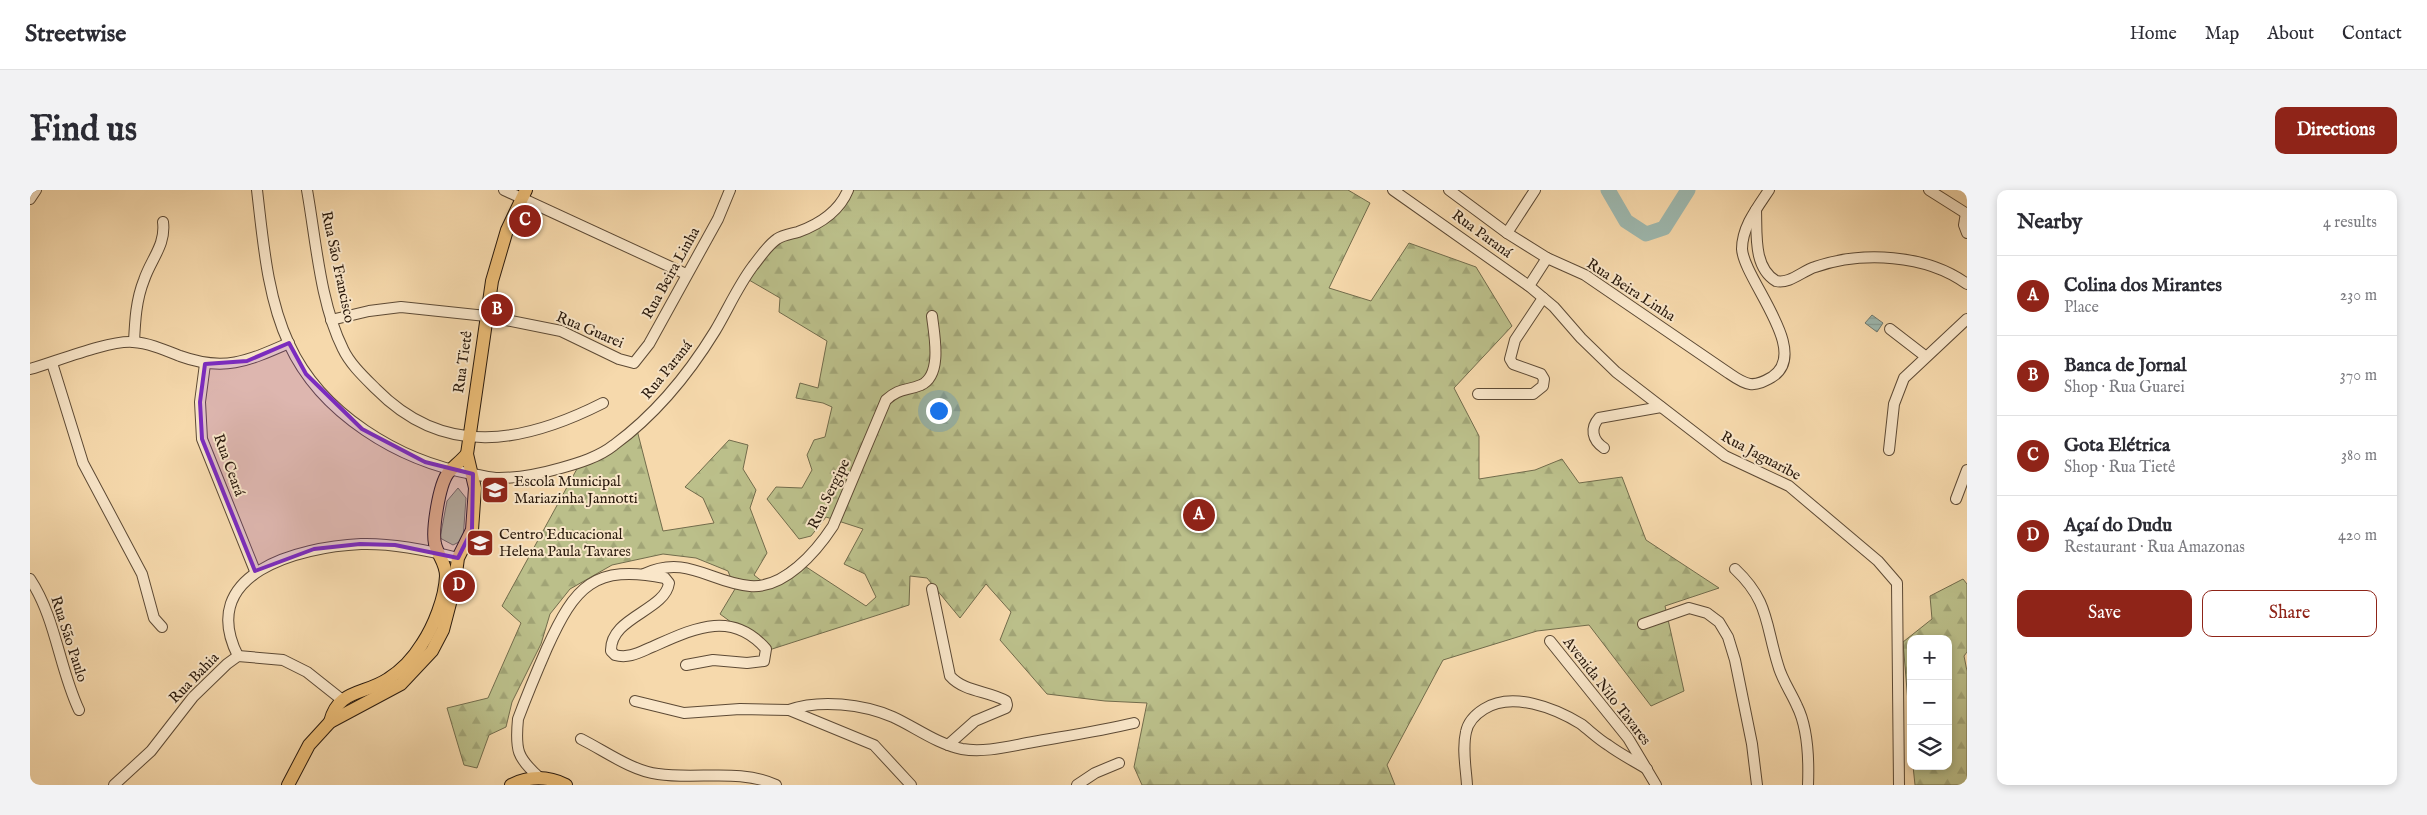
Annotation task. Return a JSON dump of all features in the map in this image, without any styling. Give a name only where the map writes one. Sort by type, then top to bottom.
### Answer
[{"type":"main road","name":"Rua Tietê","points":[[458,558],[467,544],[472,530],[476,488],[467,454],[486,316],[499,255],[524,194]]},
{"type":"main road","points":[[449,587],[445,569],[435,542],[440,497],[445,478],[467,454]]},
{"type":"main road","points":[[330,722],[334,708],[391,684],[414,656],[427,648],[432,628],[449,587],[458,558]]},
{"type":"main road","points":[[288,785],[309,745],[350,700]]},
{"type":"main road","points":[[511,785],[523,780],[566,785]]},
{"type":"street","points":[[30,199],[36,190]]},
{"type":"street","name":"Rua Paraná","points":[[257,190],[273,292],[289,343],[306,374],[338,408],[362,429],[386,444],[425,462],[451,470],[497,478],[533,476],[584,462],[612,447],[639,425],[692,367],[744,278],[767,247],[780,237],[812,227],[831,215],[844,200],[848,190]]},
{"type":"street","name":"Rua São Francisco","points":[[307,190],[331,320],[343,350],[360,373],[400,411],[450,433],[470,438],[499,437],[544,429],[603,403]]},
{"type":"street","points":[[504,190],[524,194],[686,274]]},
{"type":"street","name":"Rua Beira Linha","points":[[629,363],[637,360],[649,344],[718,219],[730,190]]},
{"type":"street","name":"Rua Paraná","points":[[1393,190],[1529,286]]},
{"type":"street","name":"Rua Beira Linha","points":[[1449,190],[1507,233],[1547,258],[1585,275],[1737,378],[1750,384],[1761,383],[1775,375],[1784,360],[1785,349],[1772,314],[1746,267],[1742,249],[1743,235],[1756,210]]},
{"type":"street","points":[[1507,233],[1535,190]]},
{"type":"street","points":[[1769,190],[1756,210],[1761,262],[1765,272],[1776,281],[1788,280],[1814,267],[1834,262],[1889,258],[1918,262],[1946,272],[1967,284]]},
{"type":"street","points":[[1929,190],[1967,213],[1964,225],[1967,234]]},
{"type":"street","points":[[134,342],[138,299],[144,279],[162,243],[162,222]]},
{"type":"street","points":[[1529,286],[1547,258]]},
{"type":"street","name":"Rua Jaguaribe","points":[[1529,286],[1616,372],[1725,456],[1789,486],[1878,561],[1897,583],[1899,785]]},
{"type":"street","points":[[1478,394],[1533,394],[1543,386],[1544,379],[1541,374],[1513,364],[1510,359],[1515,340],[1543,298]]},
{"type":"street","name":"Rua Guarei","points":[[331,320],[369,311],[401,307],[486,316],[561,331],[629,363]]},
{"type":"street","name":"Rua Sergipe","points":[[544,781],[522,762],[517,734],[518,719],[566,609],[582,590],[598,580],[631,573],[644,574],[658,567],[695,569],[749,586],[764,586],[794,570],[824,540],[833,526],[886,400],[896,391],[921,384],[927,380],[933,369],[935,349],[932,316]]},
{"type":"street","points":[[1889,450],[1891,417],[1898,390],[1904,378],[1925,356],[1946,341],[1967,319]]},
{"type":"street","points":[[1890,329],[1925,356]]},
{"type":"street","points":[[30,369],[118,343],[134,342],[205,364],[228,364],[247,361],[289,343]]},
{"type":"street","points":[[52,363],[83,463],[142,574],[154,618],[162,626]]},
{"type":"street","name":"Rua Ceará","points":[[205,364],[200,402],[202,439],[255,571]]},
{"type":"street","points":[[1604,448],[1597,444],[1593,433],[1593,428],[1599,418],[1661,407]]},
{"type":"street","points":[[1956,500],[1967,470]]},
{"type":"street","points":[[238,656],[230,641],[228,615],[232,600],[241,585],[255,571],[314,550],[360,544],[395,545],[458,558]]},
{"type":"street","points":[[1735,569],[1753,589],[1761,602],[1769,623],[1782,677],[1798,706],[1804,725],[1808,785]]},
{"type":"street","points":[[644,574],[665,578],[669,583],[668,590],[619,630],[611,645],[611,650],[615,655],[631,656],[679,635],[722,624],[740,629],[760,642],[766,649],[764,661],[756,663],[713,660],[686,665]]},
{"type":"street","name":"Rua São Paulo","points":[[30,578],[48,615],[67,684],[78,710]]},
{"type":"street","points":[[932,589],[950,676],[956,683],[965,687],[1002,698],[1008,705],[1006,708],[975,721],[948,745]]},
{"type":"street","points":[[1643,624],[1689,608],[1707,613],[1719,622],[1728,637],[1735,660],[1752,744],[1757,785]]},
{"type":"street","name":"Avenida Nilo Tavares","points":[[1550,641],[1628,738],[1656,785]]},
{"type":"street","name":"Rua Bahia","points":[[114,785],[151,750],[193,697],[226,664],[238,656],[284,660],[307,672],[350,700]]},
{"type":"street","points":[[635,701],[684,713],[740,709],[789,710],[805,705],[849,706],[892,716],[948,745],[961,749],[990,749],[1100,731],[1134,723]]},
{"type":"street","points":[[1467,785],[1464,745],[1466,730],[1476,714],[1489,705],[1501,701],[1532,704],[1551,709],[1580,724],[1605,744],[1647,769]]},
{"type":"street","points":[[789,710],[874,745],[911,785]]},
{"type":"street","points":[[582,739],[647,772],[656,774],[752,777],[776,785]]},
{"type":"street","points":[[1077,785],[1095,772],[1119,763]]},
{"type":"highlighted area","points":[[289,343],[306,374],[362,429],[425,462],[473,474],[472,530],[458,558],[395,545],[360,544],[314,549],[255,571],[202,439],[200,402],[205,364],[247,361]]},
{"type":"green space","points":[[845,190],[1348,190],[1370,203],[1329,288],[1371,301],[1409,243],[1476,267],[1512,326],[1454,388],[1479,436],[1479,479],[1535,470],[1562,459],[1579,483],[1622,477],[1646,540],[1719,588],[1665,606],[1684,691],[1651,706],[1589,625],[1537,631],[1443,660],[1387,765],[1395,785],[1142,785],[1134,767],[1147,703],[1105,701],[1047,694],[1000,640],[1011,612],[986,584],[960,618],[927,578],[910,576],[909,605],[769,650],[720,614],[735,589],[728,571],[696,558],[663,554],[612,565],[570,589],[550,614],[541,644],[512,702],[506,727],[489,735],[477,768],[464,765],[447,708],[488,698],[521,623],[502,606],[578,467],[637,430],[663,531],[714,523],[703,498],[685,487],[729,440],[748,445],[743,469],[756,490],[750,508],[767,553],[754,575],[763,582],[775,577],[797,561],[866,606],[876,597],[865,574],[844,564],[863,529],[826,517],[811,536],[799,539],[767,499],[776,487],[802,488],[812,470],[807,455],[814,440],[825,437],[832,407],[823,403],[796,398],[800,383],[818,388],[827,341],[779,312],[780,298],[749,280],[770,248],[829,212]]},
{"type":"green space","points":[[458,488],[466,498],[463,540],[453,545],[440,538],[447,501]]},
{"type":"green space","points":[[1963,579],[1967,584],[1967,652],[1964,656],[1967,671],[1967,785],[1915,785],[1913,770],[1952,770],[1952,635],[1912,635],[1932,619],[1930,596]]},
{"type":"green space","points":[[1907,639],[1907,690],[1903,642]]},
{"type":"water","points":[[1872,315],[1883,323],[1877,332],[1865,323]]},
{"type":"waterway","points":[[1608,190],[1626,221],[1646,234],[1664,228],[1688,190]]},
{"type":"place","name":"Gota Elétrica","points":[[525,221]]},
{"type":"place","name":"Banca de Jornal","points":[[497,310]]},
{"type":"place","name":"Escola Municipal Mariazinha Jannotti","points":[[495,490]]},
{"type":"place","name":"Colina dos Mirantes","points":[[1199,515]]},
{"type":"place","name":"Centro Educacional Helena Paula Tavares","points":[[480,543]]},
{"type":"place","name":"Açaí do Dudu","points":[[459,586]]}]
